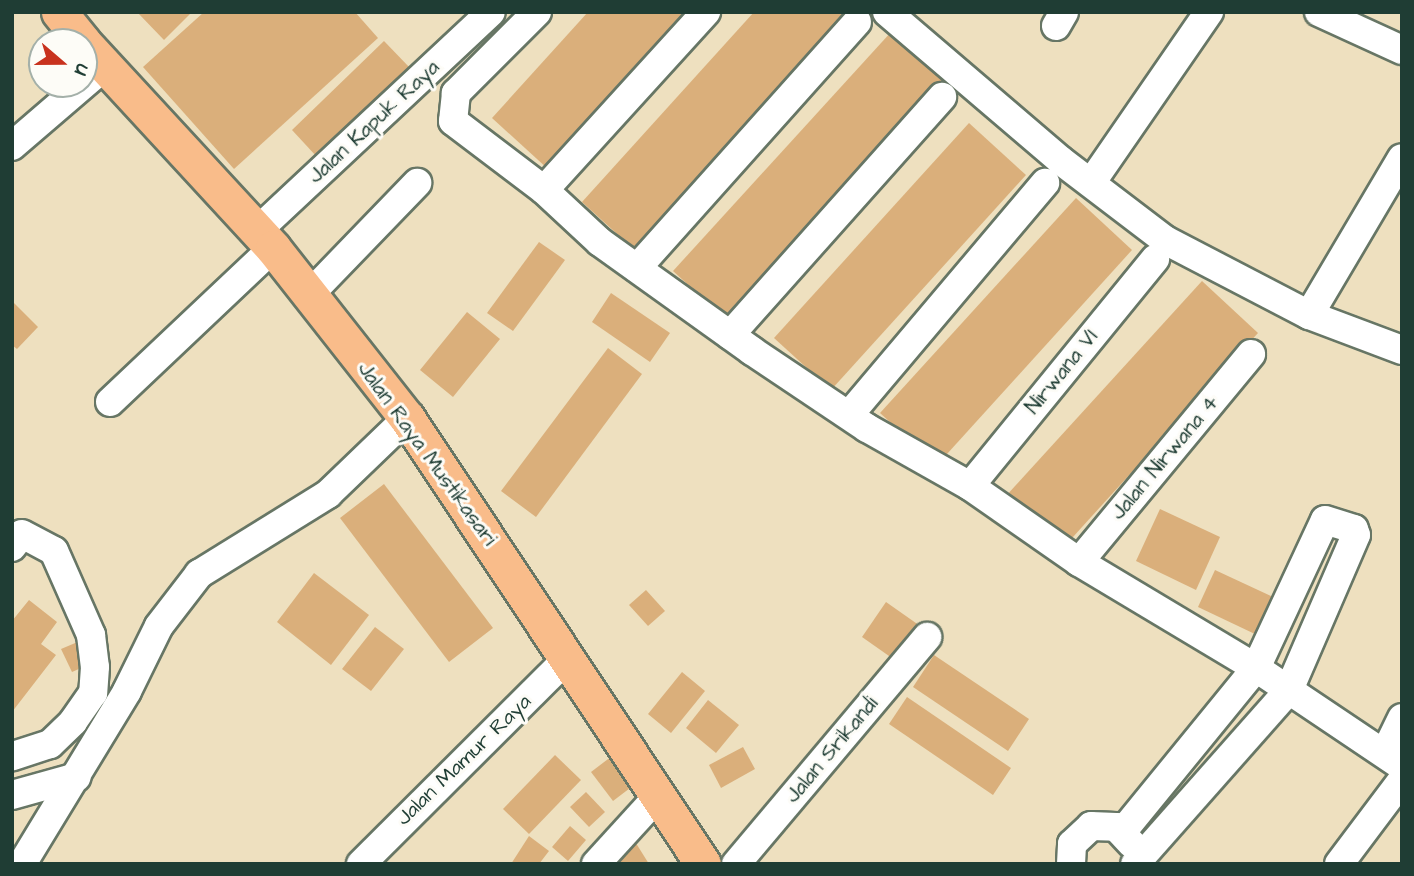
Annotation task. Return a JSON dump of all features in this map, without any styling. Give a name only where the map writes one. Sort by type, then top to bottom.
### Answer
[{"type":"main road","name":"Jalan Raya Mustikasari","points":[[59,12],[72,28]]},
{"type":"main road","name":"Jalan Raya Mustikasari","points":[[98,59],[265,240],[407,418],[569,657],[703,864]]},
{"type":"street","name":"Jalan Kapuk Raya","points":[[110,402],[265,240],[491,12]]},
{"type":"street","points":[[537,12],[456,93],[453,121],[544,190],[636,268],[730,335],[849,415],[970,486],[1079,562],[1256,668],[1393,760],[1402,718]]},
{"type":"street","points":[[544,190],[706,12]]},
{"type":"street","points":[[887,12],[1091,183],[1165,240],[1309,315],[1402,351]]},
{"type":"street","points":[[1091,183],[1209,12]]},
{"type":"street","points":[[1319,12],[1402,50]]},
{"type":"street","points":[[636,268],[857,22]]},
{"type":"street","points":[[730,335],[942,97]]},
{"type":"street","points":[[12,146],[52,98]]},
{"type":"street","points":[[1309,315],[1402,158]]},
{"type":"street","points":[[309,295],[417,183]]},
{"type":"street","points":[[849,415],[1045,183]]},
{"type":"street","name":"Nirwana VI","points":[[970,486],[1155,259]]},
{"type":"street","name":"Jalan Nirwana 4","points":[[1079,562],[1251,354]]},
{"type":"street","points":[[22,864],[77,777],[159,626],[199,574],[328,494],[407,418]]},
{"type":"street","points":[[1123,831],[1256,668],[1325,520],[1354,529],[1356,535],[1289,690],[1135,864]]},
{"type":"street","points":[[12,547],[22,534],[54,551],[92,635],[95,667],[93,693],[73,722],[50,744],[12,755]]},
{"type":"street","name":"Jalan Srikandi","points":[[736,864],[927,637]]},
{"type":"street","name":"Jalan Mamur Raya","points":[[361,864],[569,657]]},
{"type":"street","points":[[12,795],[77,777]]},
{"type":"street","points":[[1339,864],[1402,780]]},
{"type":"street","points":[[596,864],[658,796]]},
{"type":"street","points":[[1068,863],[1073,844],[1083,831],[1107,824],[1123,831],[1133,845],[1135,864]]},
{"type":"building","points":[[137,12],[192,12],[164,40]]},
{"type":"building","points":[[204,12],[355,12],[378,38],[234,169],[143,67]]},
{"type":"building","points":[[588,12],[692,12],[549,170],[492,118]]},
{"type":"building","points":[[754,12],[858,12],[639,254],[582,202]]},
{"type":"building","points":[[892,31],[948,83],[730,323],[673,271]]},
{"type":"building","points":[[384,41],[410,68],[317,157],[292,130]]},
{"type":"building","points":[[969,123],[1026,175],[831,390],[774,338]]},
{"type":"building","points":[[1076,198],[1132,250],[937,465],[880,413]]},
{"type":"building","points":[[539,242],[565,260],[513,331],[487,313]]},
{"type":"building","points":[[1202,281],[1258,333],[1063,548],[1006,496]]},
{"type":"building","points":[[611,293],[670,333],[650,362],[592,322]]},
{"type":"building","points":[[12,301],[38,327],[17,349],[12,345]]},
{"type":"building","points":[[467,312],[500,339],[453,397],[420,370]]},
{"type":"building","points":[[608,348],[642,374],[536,517],[501,491]]},
{"type":"building","points":[[384,484],[493,628],[449,662],[340,518]]},
{"type":"building","points":[[1160,509],[1220,537],[1196,590],[1136,561]]},
{"type":"building","points":[[1215,570],[1275,598],[1257,635],[1198,607]]},
{"type":"building","points":[[314,573],[369,615],[331,665],[277,622]]},
{"type":"building","points":[[646,590],[665,611],[648,626],[629,605]]},
{"type":"building","points":[[29,600],[57,622],[41,644],[56,655],[12,712],[12,621]]},
{"type":"building","points":[[886,602],[923,628],[899,663],[862,637]]},
{"type":"building","points":[[375,627],[404,649],[371,691],[342,669]]},
{"type":"building","points":[[80,641],[90,664],[72,672],[61,649]]},
{"type":"building","points":[[934,655],[1029,719],[1008,751],[913,687]]},
{"type":"building","points":[[682,672],[705,691],[671,733],[648,714]]},
{"type":"building","points":[[907,697],[1011,768],[993,795],[889,724]]},
{"type":"building","points":[[708,700],[739,725],[716,753],[686,728]]},
{"type":"building","points":[[743,747],[755,769],[721,788],[709,765]]},
{"type":"building","points":[[616,753],[638,782],[613,801],[591,772]]},
{"type":"building","points":[[555,755],[581,780],[529,834],[503,809]]},
{"type":"building","points":[[586,792],[605,812],[589,827],[570,807]]},
{"type":"building","points":[[570,826],[586,840],[568,861],[552,847]]},
{"type":"building","points":[[529,836],[549,851],[539,864],[511,864]]},
{"type":"building","points":[[634,840],[649,864],[611,864]]}]
